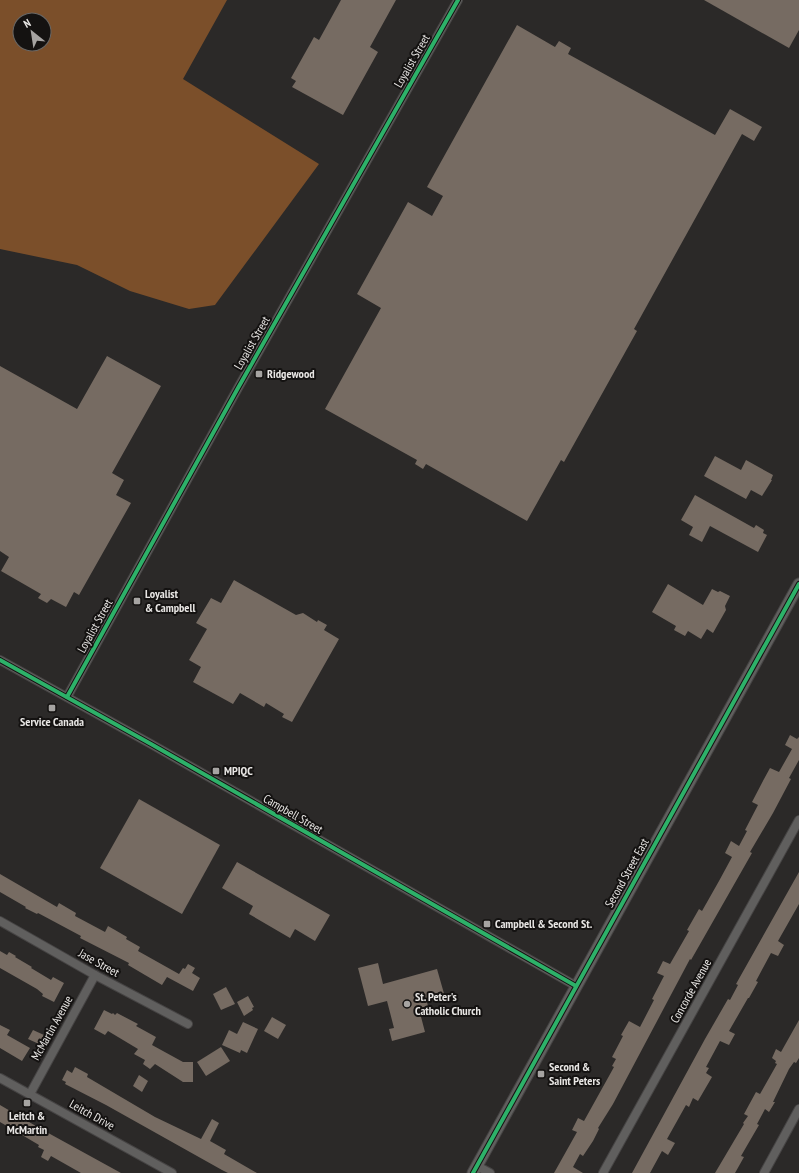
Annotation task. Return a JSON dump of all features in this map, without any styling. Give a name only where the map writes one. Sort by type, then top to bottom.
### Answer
[{"type":"main road","name":"Second Street East","points":[[475,1169],[799,584]]},
{"type":"street","name":"Loyalist Street","points":[[67,697],[242,381],[458,0]]},
{"type":"street","name":"Campbell Street","points":[[0,660],[152,744],[576,986]]},
{"type":"street","name":"Concorde Avenue","points":[[603,1173],[799,820]]},
{"type":"street","name":"Jase Street","points":[[0,921],[188,1024]]},
{"type":"street","name":"McMartin Avenue","points":[[30,1094],[95,974]]},
{"type":"street","name":"Leitch Drive","points":[[0,1078],[172,1173]]},
{"type":"street","points":[[764,1173],[799,1109]]},
{"type":"street","points":[[475,1169],[490,1173]]},
{"type":"shaded area","points":[[0,0],[227,0],[183,79],[319,164],[215,305],[189,309],[130,291],[77,265],[0,249]]},
{"type":"building","points":[[341,0],[396,0],[370,47],[378,52],[343,115],[292,87],[296,81],[291,78],[314,37],[319,40]]},
{"type":"building","points":[[704,0],[799,0],[799,30],[789,48]]},
{"type":"building","points":[[517,25],[555,47],[559,41],[571,48],[568,54],[715,135],[730,109],[762,127],[754,141],[742,134],[634,329],[637,331],[564,462],[561,460],[527,521],[426,464],[423,469],[415,464],[417,460],[325,409],[381,308],[357,294],[408,202],[432,216],[443,196],[427,187]]},
{"type":"building","points":[[107,356],[161,386],[112,473],[124,480],[116,495],[131,503],[79,595],[74,592],[66,607],[51,599],[47,603],[38,598],[41,594],[1,571],[9,557],[0,551],[0,366],[77,409]]},
{"type":"building","points":[[715,456],[741,470],[746,460],[773,475],[772,480],[762,496],[751,490],[746,499],[704,476]]},
{"type":"building","points":[[695,495],[754,528],[756,525],[764,530],[763,533],[767,535],[758,552],[710,526],[702,542],[689,535],[693,527],[681,520]]},
{"type":"building","points":[[234,580],[296,615],[303,613],[317,622],[318,620],[327,625],[324,630],[339,639],[292,722],[282,717],[284,714],[266,703],[264,707],[240,693],[233,704],[193,682],[201,667],[189,660],[207,629],[196,623],[211,598],[221,603]]},
{"type":"building","points":[[668,584],[703,605],[712,589],[730,596],[725,606],[726,610],[713,633],[707,629],[701,639],[688,631],[685,636],[674,630],[676,626],[652,612]]},
{"type":"building","points":[[790,735],[797,739],[799,737],[799,760],[789,778],[791,779],[750,852],[752,853],[691,960],[690,959],[613,1104],[598,1128],[599,1129],[593,1141],[583,1156],[580,1154],[573,1167],[583,1173],[554,1173],[577,1132],[572,1130],[578,1118],[584,1121],[614,1067],[612,1066],[616,1059],[612,1057],[623,1036],[621,1035],[629,1021],[640,1027],[664,976],[657,973],[663,961],[670,964],[689,931],[687,930],[699,909],[702,911],[719,881],[732,857],[725,853],[731,841],[739,846],[747,831],[745,830],[758,805],[752,802],[770,768],[779,772],[792,749],[785,745]]},
{"type":"building","points":[[139,799],[220,845],[182,914],[100,868]]},
{"type":"building","points":[[237,862],[330,915],[315,941],[295,929],[290,938],[249,914],[253,906],[222,888]]},
{"type":"building","points":[[799,872],[799,904],[778,941],[784,945],[778,956],[771,953],[756,981],[758,982],[729,1031],[735,1034],[729,1045],[720,1041],[706,1067],[709,1068],[706,1073],[712,1077],[698,1101],[693,1098],[689,1107],[686,1105],[667,1139],[675,1143],[668,1155],[662,1151],[650,1173],[632,1173],[705,1039],[728,999],[730,1000],[738,985],[736,984]]},
{"type":"building","points":[[0,874],[57,907],[59,903],[76,913],[75,916],[105,932],[108,926],[127,937],[126,939],[140,947],[138,951],[179,974],[188,964],[195,968],[192,973],[200,978],[193,991],[167,977],[162,985],[128,965],[129,963],[80,938],[81,936],[38,913],[37,914],[25,908],[26,907],[0,892]]},
{"type":"building","points":[[0,951],[7,955],[9,952],[51,980],[53,977],[64,983],[54,1002],[42,996],[43,994],[37,989],[0,968]]},
{"type":"building","name":"St. Peter's Catholic Church","points":[[378,963],[383,984],[437,969],[445,997],[427,1002],[429,1011],[420,1013],[425,1032],[392,1041],[389,1029],[394,1028],[387,1001],[368,1006],[358,968]]},
{"type":"building","points":[[226,987],[235,1004],[221,1010],[213,994]]},
{"type":"building","points":[[248,996],[254,1007],[252,1008],[253,1010],[244,1016],[237,1002]]},
{"type":"building","points":[[104,1010],[115,1015],[117,1013],[138,1024],[136,1026],[156,1037],[152,1045],[183,1062],[193,1062],[193,1082],[183,1082],[155,1064],[150,1069],[143,1064],[145,1060],[134,1054],[138,1049],[108,1031],[105,1035],[94,1029]]},
{"type":"building","points":[[272,1017],[286,1025],[278,1039],[264,1031]]},
{"type":"building","points":[[799,1020],[799,1058],[789,1069],[773,1102],[775,1102],[769,1112],[765,1109],[757,1124],[759,1125],[741,1156],[744,1157],[735,1173],[715,1173],[744,1124],[743,1123],[748,1116],[744,1114],[756,1092],[760,1094],[777,1064],[772,1058],[776,1049],[781,1052]]},
{"type":"building","points":[[243,1022],[258,1029],[247,1053],[241,1050],[240,1053],[222,1045],[229,1030],[237,1034]]},
{"type":"building","points":[[0,1025],[10,1030],[7,1035],[30,1048],[22,1061],[0,1048]]},
{"type":"building","points":[[33,1030],[44,1035],[39,1044],[28,1039]]},
{"type":"building","points":[[221,1047],[230,1061],[206,1076],[197,1062]]},
{"type":"building","points":[[75,1067],[88,1074],[87,1077],[155,1117],[201,1139],[212,1119],[219,1123],[210,1141],[226,1150],[224,1154],[257,1173],[228,1173],[106,1105],[65,1084],[66,1082],[62,1080],[67,1070],[72,1073]]},
{"type":"building","points":[[139,1075],[148,1081],[142,1092],[133,1086]]},
{"type":"building","points":[[0,1105],[121,1173],[81,1173],[51,1156],[48,1161],[41,1157],[44,1150],[38,1147],[39,1145],[0,1122]]},
{"type":"cycle path","points":[[67,697],[238,388],[458,0]]},
{"type":"cycle path","points":[[473,1173],[799,584]]},
{"type":"cycle path","points":[[0,660],[151,744],[576,986]]},
{"type":"place","name":"Ridgewood","points":[[259,374]]},
{"type":"place","name":"Loyalist & Campbell","points":[[137,601]]},
{"type":"place","name":"Service Canada","points":[[52,708]]},
{"type":"place","name":"MPIQC","points":[[216,771]]},
{"type":"place","name":"Campbell & Second St.","points":[[487,924]]},
{"type":"place","name":"St. Peter's Catholic Church","points":[[407,1004]]},
{"type":"place","name":"Second & Saint Peters","points":[[541,1074]]},
{"type":"place","name":"Leitch & McMartin","points":[[27,1103]]}]
